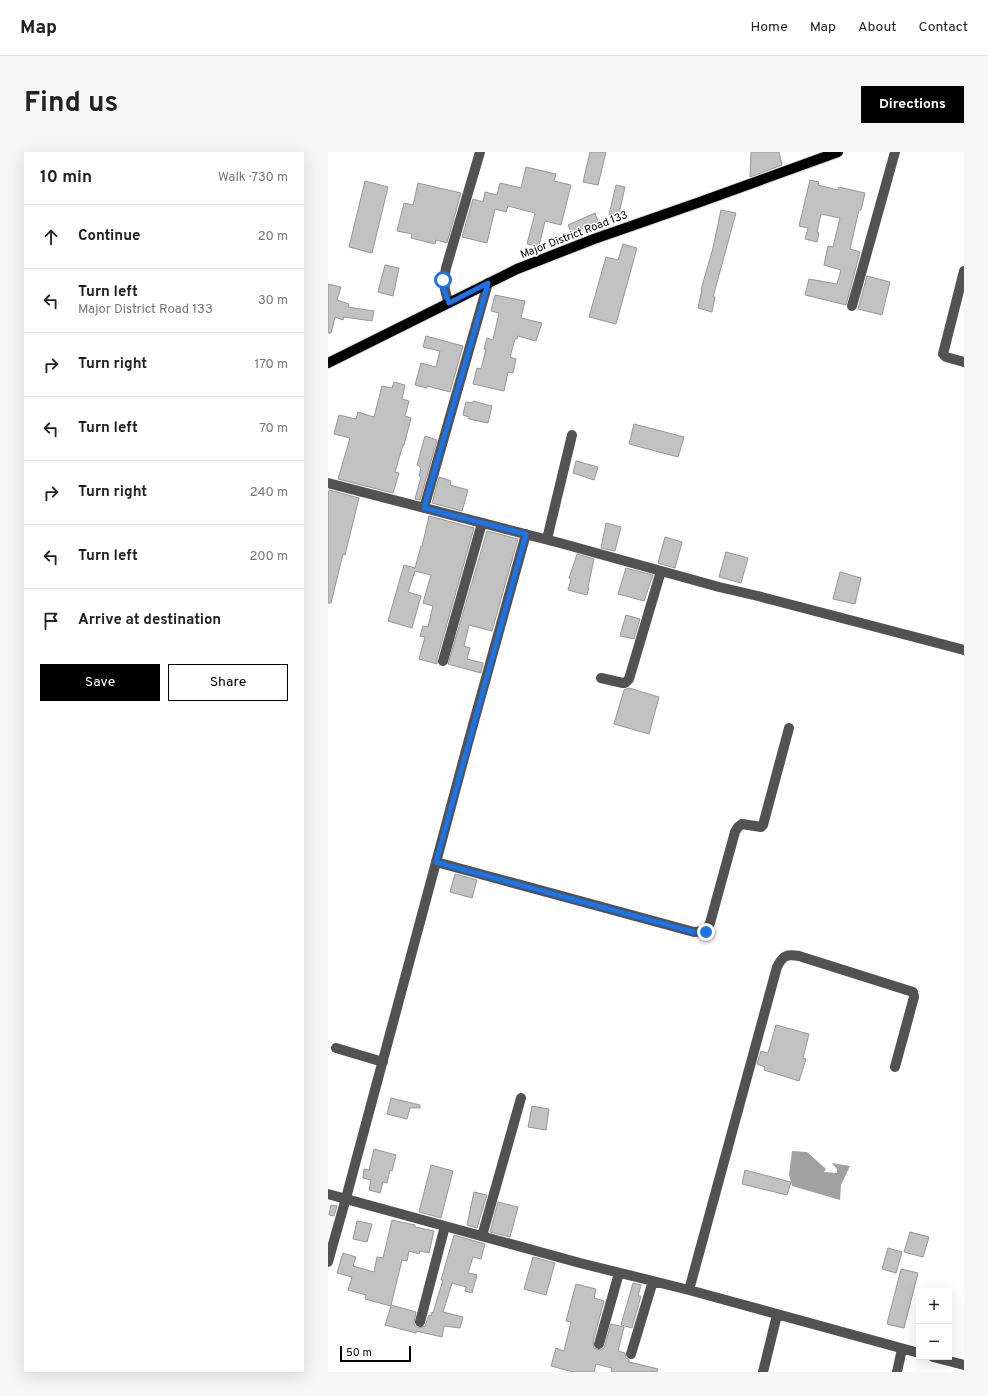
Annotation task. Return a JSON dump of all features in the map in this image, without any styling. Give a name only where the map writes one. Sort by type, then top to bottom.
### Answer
[{"type":"main road","name":"Major District Road 133","points":[[328,363],[517,269],[594,239],[838,152]]},
{"type":"street","points":[[449,303],[444,289],[443,280],[480,152]]},
{"type":"street","points":[[852,306],[895,152]]},
{"type":"street","points":[[964,271],[943,354],[946,357],[964,362]]},
{"type":"street","points":[[424,508],[488,283]]},
{"type":"street","points":[[547,539],[572,435]]},
{"type":"street","points":[[328,483],[547,539],[661,571],[964,650]]},
{"type":"street","points":[[442,661],[482,523]]},
{"type":"street","points":[[328,1262],[526,534]]},
{"type":"street","points":[[601,678],[625,683],[629,679],[661,571]]},
{"type":"street","points":[[436,862],[694,932],[706,932],[710,923],[735,832],[742,824],[761,827],[763,825],[788,728]]},
{"type":"street","points":[[689,1290],[780,960],[786,956],[799,956],[913,992],[914,997],[895,1067]]},
{"type":"street","points":[[336,1048],[383,1062]]},
{"type":"street","points":[[482,1236],[521,1098]]},
{"type":"street","points":[[328,1194],[916,1352]]},
{"type":"street","points":[[420,1322],[445,1226]]},
{"type":"street","points":[[599,1344],[619,1273]]},
{"type":"street","points":[[631,1354],[652,1281]]},
{"type":"street","points":[[763,1372],[778,1315]]},
{"type":"street","points":[[897,1372],[902,1349]]},
{"type":"street","points":[[945,1360],[964,1365]]},
{"type":"shaded area","points":[[792,1151],[807,1152],[826,1169],[824,1172],[837,1173],[837,1169],[832,1163],[850,1166],[841,1185],[840,1200],[792,1186],[789,1174]]},
{"type":"building","points":[[590,152],[606,152],[598,185],[583,182]]},
{"type":"building","points":[[751,152],[779,152],[782,165],[750,177]]},
{"type":"building","points":[[526,167],[556,174],[554,181],[571,185],[561,225],[545,221],[539,246],[527,244],[535,213],[508,206],[506,212],[495,209],[487,243],[462,237],[473,199],[483,202],[485,192],[497,195],[500,183],[521,188]]},
{"type":"building","points":[[810,180],[819,182],[818,185],[838,190],[839,187],[865,193],[861,210],[859,210],[850,249],[860,252],[846,305],[805,295],[809,279],[837,284],[841,270],[824,265],[828,246],[833,247],[840,218],[821,214],[817,232],[819,233],[817,242],[805,239],[808,228],[799,226]]},
{"type":"building","points":[[365,181],[388,187],[372,253],[349,247]]},
{"type":"building","points":[[418,183],[461,193],[447,243],[436,240],[435,244],[411,238],[412,234],[397,231],[404,203],[413,205]]},
{"type":"building","points":[[616,185],[625,187],[618,218],[609,215]]},
{"type":"building","points":[[721,210],[736,213],[713,297],[715,297],[712,312],[698,308]]},
{"type":"building","points":[[595,213],[598,222],[572,233],[568,225]]},
{"type":"building","points":[[623,244],[637,248],[616,324],[589,317],[606,257],[618,260]]},
{"type":"building","points":[[385,265],[399,268],[393,296],[378,292]]},
{"type":"building","points":[[867,276],[890,282],[882,315],[858,309]]},
{"type":"building","points":[[328,284],[341,287],[337,300],[349,304],[348,307],[374,311],[372,321],[344,317],[343,320],[335,317],[331,333],[328,333]]},
{"type":"building","points":[[495,295],[525,301],[521,318],[542,323],[536,341],[518,336],[517,339],[515,339],[510,357],[516,359],[513,373],[508,372],[504,391],[473,384],[477,368],[481,369],[487,338],[493,340],[499,313],[491,311]]},
{"type":"building","points":[[426,336],[463,346],[450,392],[427,386],[427,388],[415,385],[421,363],[436,367],[440,351],[423,347]]},
{"type":"building","points":[[394,382],[405,385],[402,399],[409,401],[405,416],[411,418],[395,472],[399,473],[393,493],[338,479],[350,438],[334,434],[339,415],[356,419],[358,412],[374,417],[382,386],[392,388]]},
{"type":"building","points":[[473,401],[492,406],[488,423],[469,419],[469,417],[463,415],[466,402],[473,403]]},
{"type":"building","points":[[634,424],[684,437],[678,457],[629,444]]},
{"type":"building","points":[[425,436],[437,440],[420,500],[415,499],[421,477],[419,476],[421,467],[417,465]]},
{"type":"building","points":[[576,461],[598,467],[594,480],[573,473]]},
{"type":"building","points":[[439,477],[451,481],[450,485],[468,490],[462,511],[432,503]]},
{"type":"building","points":[[329,490],[359,498],[331,603],[328,603]]},
{"type":"building","points":[[429,516],[474,528],[437,659],[437,664],[419,659],[425,637],[420,636],[423,626],[428,627],[433,606],[423,603],[431,575],[415,571],[408,592],[421,596],[412,628],[388,621],[404,565],[415,568],[421,546],[422,547]]},
{"type":"building","points":[[606,523],[621,527],[615,551],[601,548]]},
{"type":"building","points":[[487,531],[518,539],[492,631],[469,625],[464,646],[470,648],[467,659],[483,663],[481,673],[448,664]]},
{"type":"building","points":[[665,537],[682,542],[675,568],[658,563]]},
{"type":"building","points":[[726,552],[748,558],[741,583],[719,577]]},
{"type":"building","points":[[577,554],[594,559],[587,595],[568,590],[571,579],[569,578]]},
{"type":"building","points":[[626,568],[653,575],[644,601],[618,594]]},
{"type":"building","points":[[840,572],[861,578],[855,604],[833,599]]},
{"type":"building","points":[[626,615],[640,619],[634,639],[620,636]]},
{"type":"building","points":[[629,688],[659,697],[649,734],[614,724],[624,690]]},
{"type":"building","points":[[455,874],[477,880],[472,898],[450,892]]},
{"type":"building","points":[[776,1025],[809,1034],[803,1058],[806,1059],[799,1081],[764,1070],[765,1067],[757,1064],[761,1051],[768,1053]]},
{"type":"building","points":[[391,1098],[420,1105],[420,1108],[410,1108],[407,1119],[387,1114]]},
{"type":"building","points":[[532,1106],[549,1109],[546,1130],[528,1127]]},
{"type":"building","points":[[374,1149],[396,1155],[387,1183],[383,1182],[380,1193],[369,1190],[371,1180],[363,1178],[364,1169],[369,1170]]},
{"type":"building","points":[[431,1165],[453,1171],[441,1218],[419,1212]]},
{"type":"building","points":[[745,1170],[791,1182],[787,1195],[742,1184]]},
{"type":"building","points":[[474,1192],[487,1195],[477,1228],[467,1225]]},
{"type":"building","points":[[498,1202],[518,1207],[510,1237],[490,1232]]},
{"type":"building","points":[[331,1205],[337,1206],[334,1216],[329,1215]]},
{"type":"building","points":[[392,1220],[434,1231],[429,1253],[420,1251],[419,1254],[409,1251],[407,1261],[402,1260],[391,1305],[416,1312],[414,1323],[415,1326],[419,1328],[425,1326],[429,1315],[431,1316],[432,1312],[433,1313],[454,1235],[485,1244],[481,1259],[473,1257],[468,1273],[477,1275],[472,1293],[465,1291],[466,1287],[452,1283],[443,1312],[463,1317],[460,1328],[444,1326],[442,1337],[416,1331],[416,1333],[385,1325],[391,1306],[365,1299],[366,1295],[348,1290],[352,1277],[337,1273],[343,1253],[356,1257],[353,1266],[374,1272],[377,1257],[383,1258]]},
{"type":"building","points":[[357,1221],[372,1224],[367,1242],[353,1239]]},
{"type":"building","points":[[910,1232],[929,1237],[923,1257],[904,1252]]},
{"type":"building","points":[[888,1248],[902,1252],[896,1273],[882,1269]]},
{"type":"building","points":[[533,1257],[555,1263],[546,1295],[524,1289]]},
{"type":"building","points":[[901,1269],[918,1273],[904,1328],[887,1324]]},
{"type":"building","points":[[633,1283],[641,1285],[638,1296],[641,1296],[632,1328],[621,1325]]},
{"type":"building","points":[[576,1284],[596,1289],[594,1298],[604,1301],[593,1342],[594,1348],[600,1350],[604,1348],[611,1324],[624,1327],[618,1351],[625,1353],[629,1362],[658,1369],[657,1372],[611,1372],[612,1368],[596,1364],[594,1372],[573,1372],[551,1366],[556,1348],[564,1351],[571,1322],[566,1321]]},
{"type":"route","points":[[443,280],[444,289],[449,303],[488,283],[424,508],[526,534],[436,862],[694,932],[706,932]]}]
